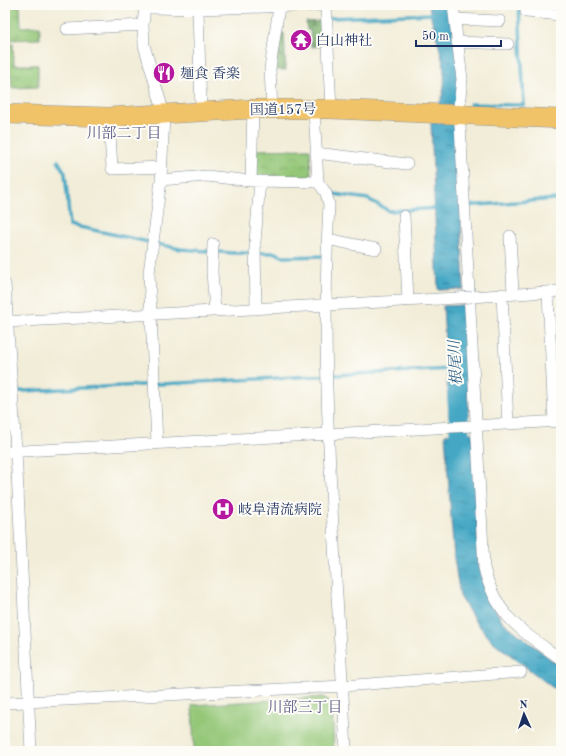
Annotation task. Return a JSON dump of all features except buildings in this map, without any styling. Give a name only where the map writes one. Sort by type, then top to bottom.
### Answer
[{"type":"highway","name":"国道157号","points":[[5,114],[109,117],[253,109],[323,109],[561,119]]},
{"type":"street","points":[[157,444],[149,273],[161,180],[164,114],[147,60],[143,25],[146,5],[153,8],[198,9],[326,5],[323,109],[316,153],[318,182],[326,193],[329,205],[325,305],[329,434],[346,751]]},
{"type":"street","points":[[453,5],[462,79],[450,114],[465,206],[474,426],[484,568],[494,598],[512,623],[561,659]]},
{"type":"street","points":[[272,109],[270,69],[279,7]]},
{"type":"street","points":[[198,9],[201,112]]},
{"type":"street","points":[[526,12],[561,16]]},
{"type":"street","points":[[455,19],[500,21]]},
{"type":"street","points":[[67,28],[143,25]]},
{"type":"street","points":[[458,42],[508,44]]},
{"type":"street","points":[[253,109],[256,309]]},
{"type":"street","points":[[109,117],[112,169],[162,167]]},
{"type":"street","points":[[316,153],[407,164]]},
{"type":"street","points":[[161,180],[207,176],[255,181],[318,182]]},
{"type":"street","points":[[404,216],[408,301]]},
{"type":"street","points":[[510,236],[513,294]]},
{"type":"street","points":[[327,239],[376,249]]},
{"type":"street","points":[[213,244],[212,272],[215,311]]},
{"type":"street","points":[[5,284],[11,452],[31,751]]},
{"type":"street","points":[[7,322],[408,301],[561,291]]},
{"type":"street","points":[[11,452],[558,421],[548,292]]},
{"type":"street","points":[[502,294],[508,424]]},
{"type":"street","points":[[5,703],[343,686],[521,672]]},
{"type":"green space","points":[[5,5],[20,5],[21,27],[40,26],[40,39],[5,40]]},
{"type":"green space","points":[[321,21],[323,46],[311,47],[310,30],[307,30],[306,22]]},
{"type":"green space","points":[[277,33],[284,33],[286,70],[273,70]]},
{"type":"green space","points":[[13,44],[14,65],[38,65],[38,87],[12,88],[11,74],[5,74],[5,45]]},
{"type":"green space","points":[[310,149],[311,177],[254,177],[255,150]]},
{"type":"green space","points":[[323,697],[332,703],[334,751],[194,751],[192,705]]},
{"type":"water","points":[[429,5],[450,5],[458,67],[457,106],[438,106],[443,94],[444,69]]},
{"type":"water","points":[[457,122],[464,289],[438,290],[431,123]]},
{"type":"water","points":[[463,305],[469,416],[449,417],[443,306]]},
{"type":"water","points":[[473,433],[479,565],[488,599],[503,622],[561,667],[561,694],[492,641],[475,621],[460,596],[454,558],[445,434]]},
{"type":"waterway","points":[[470,104],[524,105],[519,5]]},
{"type":"waterway","points":[[330,18],[434,14]]},
{"type":"waterway","points":[[58,161],[65,173],[70,225],[181,249],[232,253],[276,253],[284,257],[326,256]]},
{"type":"waterway","points":[[327,193],[368,199],[389,211],[438,208]]},
{"type":"waterway","points":[[466,206],[556,199]]},
{"type":"waterway","points":[[5,392],[451,369]]},
{"type":"waterway","name":"根尾川","points":[[457,389],[461,461]]},
{"type":"place","name":"白山神社","points":[[301,40]]},
{"type":"place","name":"麺食 香楽","points":[[164,73]]},
{"type":"place","name":"岐阜清流病院","points":[[223,509]]},
{"type":"district","name":"川部二丁目","points":[[124,133]]},
{"type":"district","name":"川部三丁目","points":[[305,707]]}]
